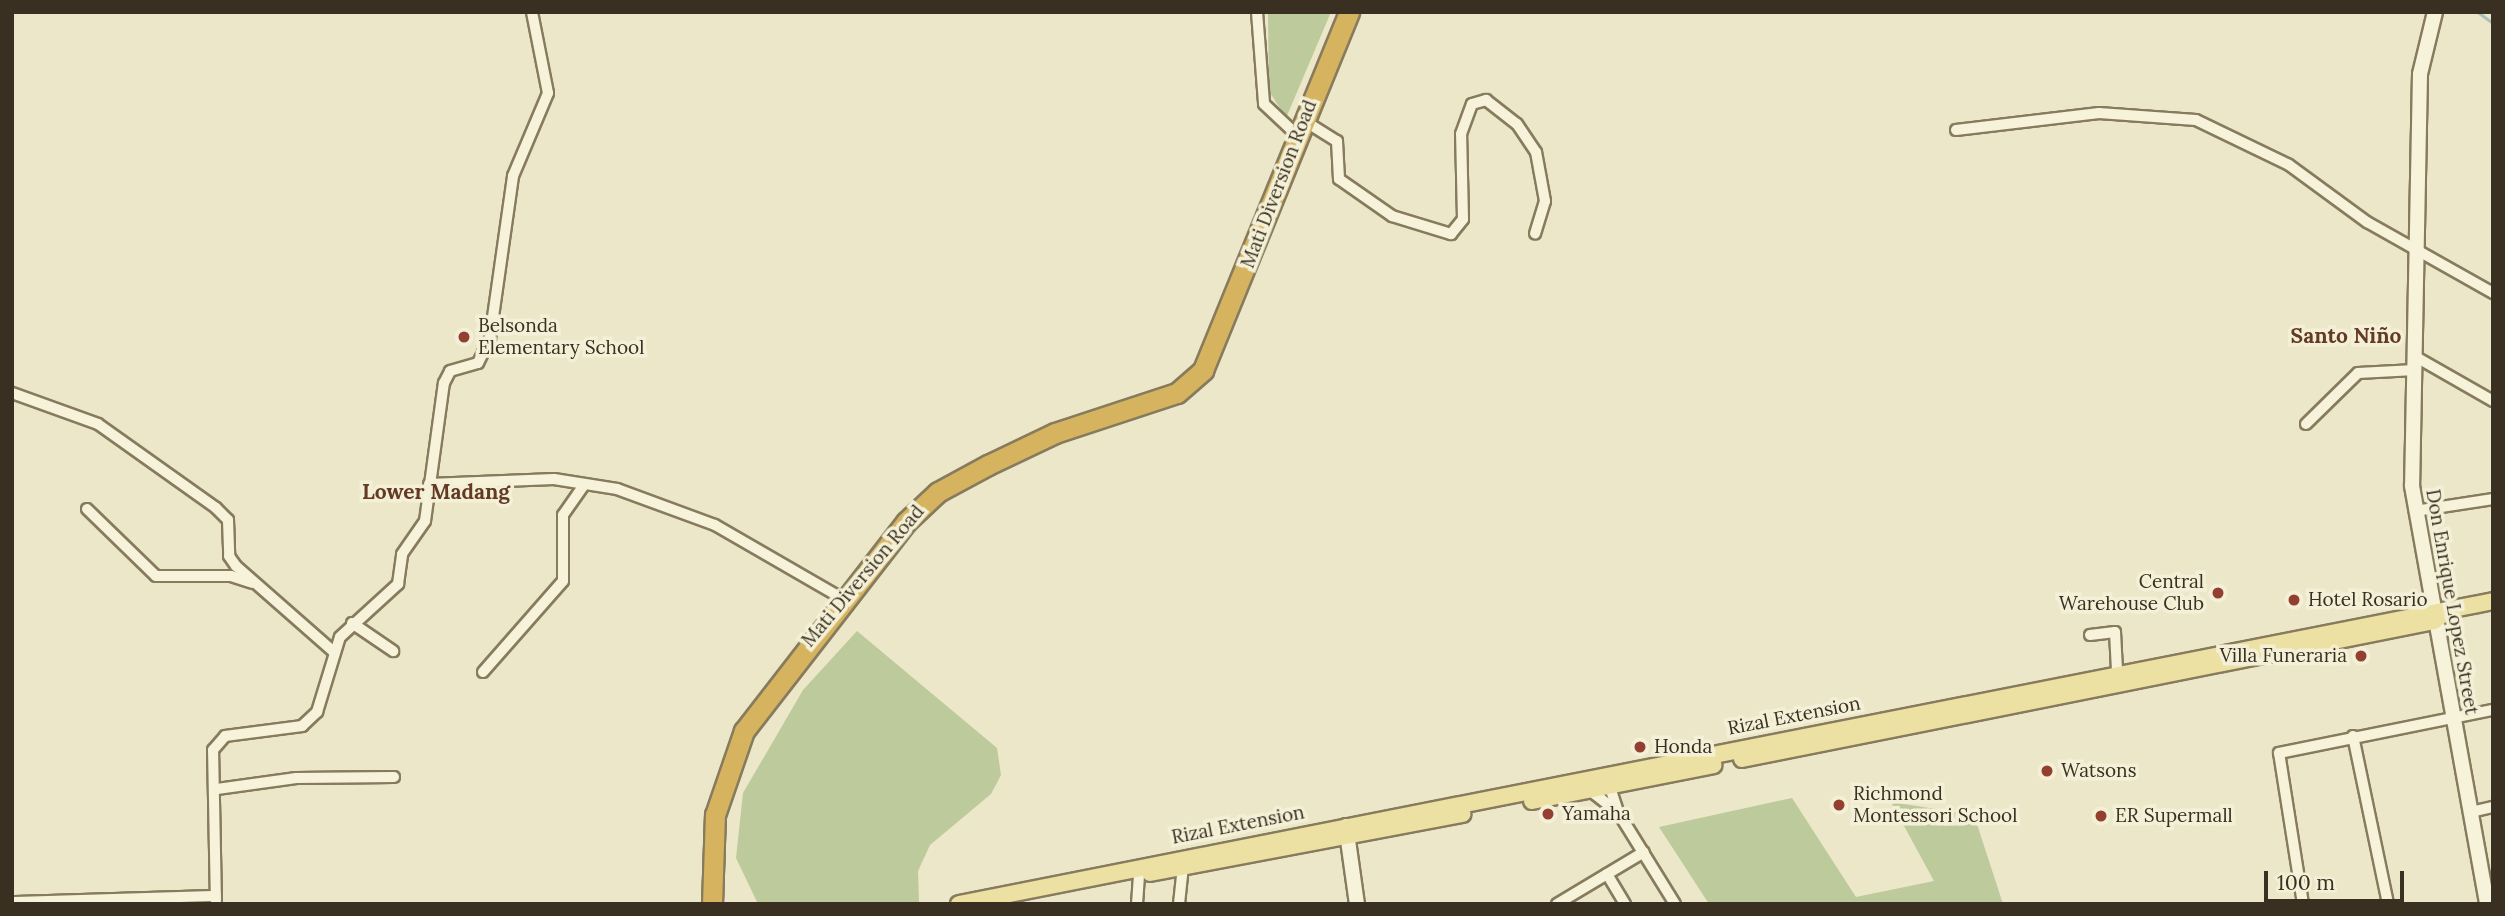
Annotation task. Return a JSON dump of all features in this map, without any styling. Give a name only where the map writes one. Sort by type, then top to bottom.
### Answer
[{"type":"highway","name":"Mati Diversion Road","points":[[717,900],[715,815],[733,754],[762,702],[843,598],[938,492],[1055,433],[1190,384],[1217,346],[1300,127],[1349,12]]},
{"type":"main road","points":[[2437,614],[2493,601]]},
{"type":"main road","name":"Rizal Extension","points":[[959,904],[1586,785],[2117,671],[2437,614]]},
{"type":"main road","name":"Rizal Extension","points":[[1608,780],[2437,614]]},
{"type":"main road","name":"Rizal Extension","points":[[1002,904],[1139,874],[1183,868],[1346,831]]},
{"type":"street","points":[[12,902],[216,900],[217,789],[211,759],[219,741],[307,722],[328,684],[334,652],[352,623],[398,584],[402,554],[425,521],[443,383],[450,371],[478,363],[490,338],[513,176],[548,93],[532,12]]},
{"type":"street","points":[[1257,12],[1264,104],[1300,127],[1337,141],[1339,179],[1392,216],[1451,234],[1464,219],[1461,134],[1472,104],[1486,100],[1517,124],[1536,152],[1545,201],[1535,234]]},
{"type":"street","name":"Don Enrique Lopez Street","points":[[2435,12],[2421,57],[2415,511],[2437,614],[2452,718],[2487,904]]},
{"type":"street","points":[[1956,130],[2099,113],[2196,120],[2289,165],[2367,222],[2493,293]]},
{"type":"street","points":[[2306,424],[2358,373],[2416,363],[2493,401]]},
{"type":"street","points":[[12,394],[98,424],[216,508],[228,520],[229,556],[256,584],[334,652]]},
{"type":"street","points":[[429,484],[554,479],[677,508],[843,598]]},
{"type":"street","points":[[483,672],[564,581],[563,516],[584,485]]},
{"type":"street","points":[[2415,511],[2493,499]]},
{"type":"street","points":[[87,509],[156,576],[231,576],[256,584]]},
{"type":"street","points":[[352,623],[393,651]]},
{"type":"street","points":[[2090,635],[2115,632],[2117,671]]},
{"type":"street","points":[[2303,904],[2275,757],[2353,736],[2493,710]]},
{"type":"street","points":[[2353,736],[2388,904]]},
{"type":"street","points":[[217,789],[296,778],[394,776]]},
{"type":"street","points":[[1608,780],[1618,812],[1675,904]]},
{"type":"street","points":[[1586,785],[1618,812]]},
{"type":"street","points":[[2471,812],[2493,807]]},
{"type":"street","points":[[1346,831],[1357,904]]},
{"type":"street","points":[[1557,904],[1575,899],[1607,874],[1644,852]]},
{"type":"street","points":[[1179,904],[1183,868]]},
{"type":"street","points":[[1137,904],[1139,874]]},
{"type":"street","points":[[1607,874],[1625,904]]},
{"type":"green space","points":[[1268,12],[1331,12],[1286,118],[1269,91]]},
{"type":"green space","points":[[857,631],[997,748],[1001,775],[991,794],[930,845],[918,871],[919,902],[758,904],[736,858],[743,793],[803,690]]},
{"type":"green space","points":[[1792,798],[1856,897],[1934,881],[1891,802],[1974,815],[2003,904],[1709,904],[1659,827]]},
{"type":"waterway","points":[[2478,12],[2493,23]]},
{"type":"place","name":"Belsonda Elementary School","points":[[464,337]]},
{"type":"place","name":"Central Warehouse Club","points":[[2218,593]]},
{"type":"place","name":"Hotel Rosario","points":[[2294,600]]},
{"type":"place","name":"Villa Funeraria","points":[[2361,656]]},
{"type":"place","name":"Honda","points":[[1640,747]]},
{"type":"place","name":"Watsons","points":[[2047,771]]},
{"type":"place","name":"Richmond Montessori School","points":[[1839,805]]},
{"type":"place","name":"Yamaha","points":[[1548,814]]},
{"type":"place","name":"ER Supermall","points":[[2101,816]]},
{"type":"district","name":"Santo Niño","points":[[2346,336]]},
{"type":"district","name":"Lower Madang","points":[[436,492]]}]
